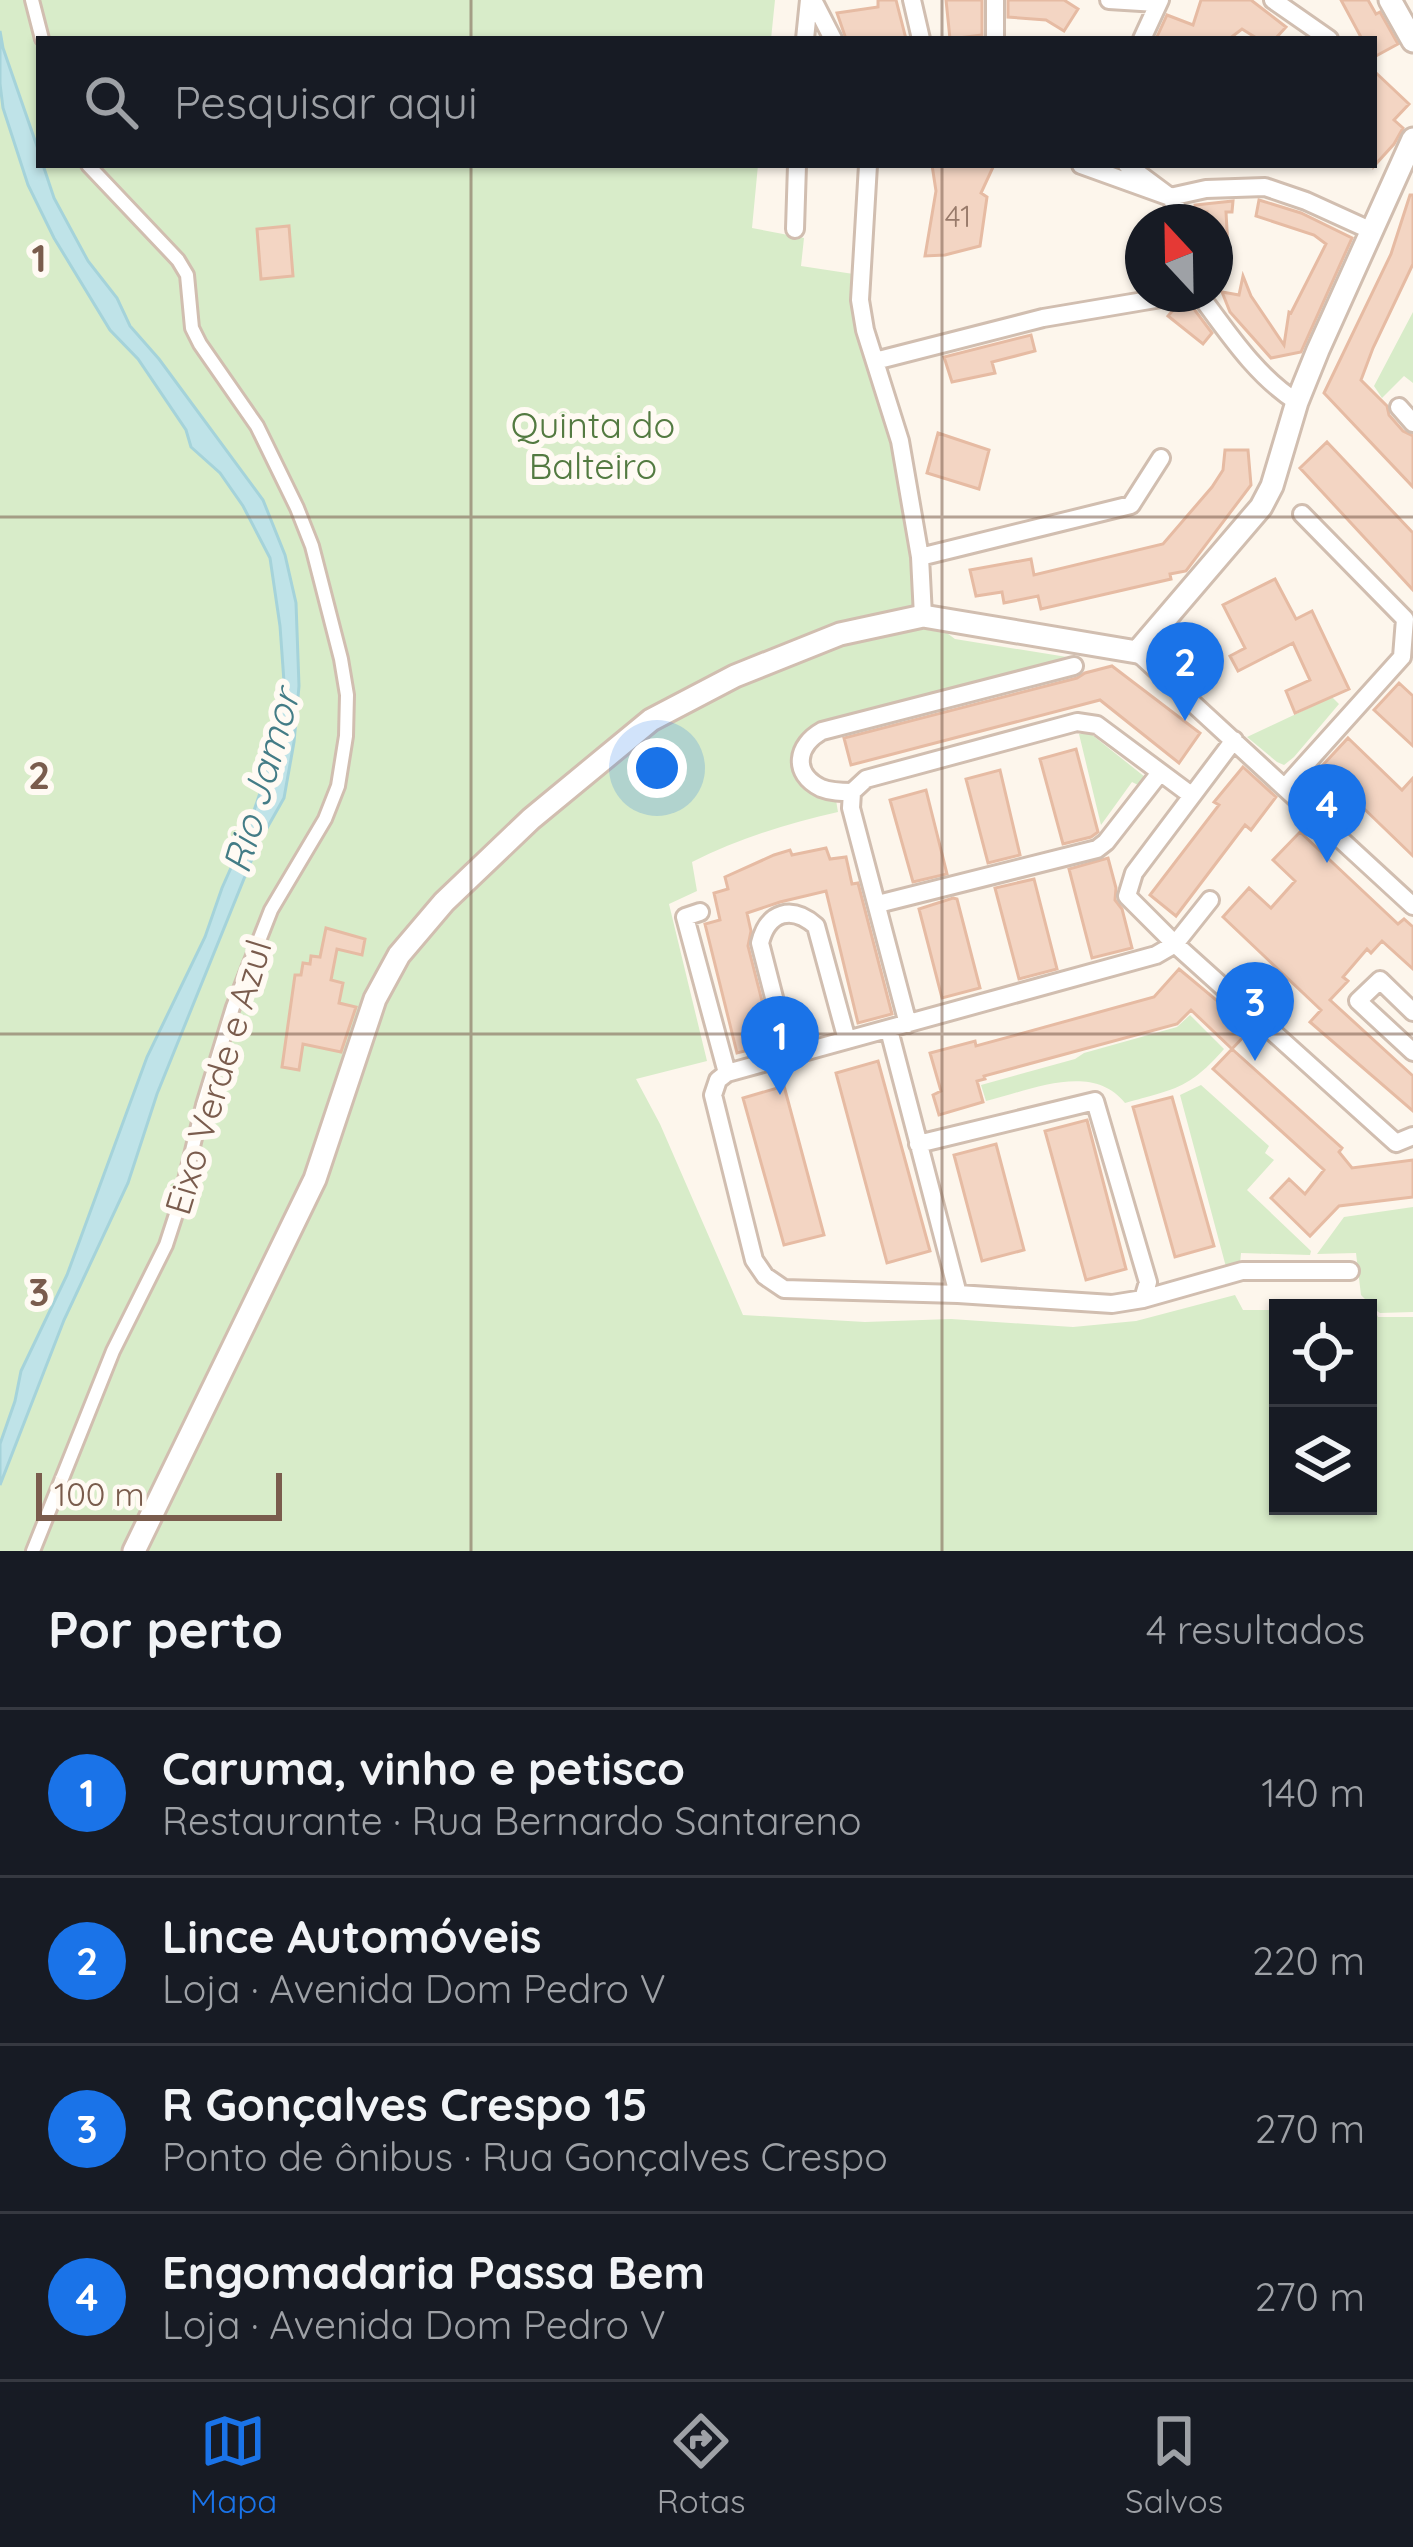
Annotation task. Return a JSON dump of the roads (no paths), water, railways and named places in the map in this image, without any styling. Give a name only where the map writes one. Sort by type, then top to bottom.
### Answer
[{"type":"street","points":[[32,0],[41,36]]},
{"type":"street","points":[[805,36],[811,0]]},
{"type":"street","points":[[811,0],[831,36]]},
{"type":"street","points":[[912,0],[920,36]]},
{"type":"street","points":[[995,0],[995,36]]},
{"type":"street","points":[[1109,0],[1159,2],[1143,36]]},
{"type":"street","points":[[1273,0],[1326,36]]},
{"type":"street","points":[[1390,0],[1413,41]]},
{"type":"street","points":[[1407,0],[1413,10]]},
{"type":"street","points":[[1138,652],[1262,507],[1297,402],[1372,230],[1404,182],[1413,139]]},
{"type":"street","name":"Eixo Verde e Azul","points":[[33,1551],[113,1351],[166,1245],[233,1007],[271,910],[325,818],[338,786],[346,736],[347,695],[341,659],[312,546],[297,508],[257,426],[192,328],[188,275],[91,168]]},
{"type":"street","points":[[795,230],[796,168]]},
{"type":"street","points":[[868,168],[860,301],[900,441],[920,557],[923,616]]},
{"type":"street","points":[[1089,168],[1170,197],[1206,189],[1265,188],[1372,230]]},
{"type":"street","points":[[1131,168],[1174,204]]},
{"type":"street","points":[[875,361],[1043,318],[1125,304]]},
{"type":"street","points":[[1213,312],[1272,384],[1297,402]]},
{"type":"street","points":[[1399,407],[1413,423]]},
{"type":"street","points":[[920,557],[1131,505],[1161,458]]},
{"type":"street","points":[[1285,788],[1408,661],[1409,615],[1302,514]]},
{"type":"street","points":[[134,1551],[315,1178],[375,999],[399,955],[444,902],[531,818],[651,720],[735,676],[840,634],[923,616],[1138,652],[1413,906]]},
{"type":"street","points":[[852,792],[828,791],[802,771],[801,753],[808,739],[822,731],[1074,666]]},
{"type":"street","points":[[908,1024],[850,808],[852,792],[866,779],[1077,722],[1097,725],[1191,795]]},
{"type":"street","points":[[1234,740],[1134,873],[1127,896],[1263,1022],[1405,1140]]},
{"type":"street","points":[[878,904],[1096,849],[1159,774]]},
{"type":"street","points":[[1210,901],[1175,944],[1156,955],[727,1073],[718,1080],[713,1095],[754,1260],[765,1276],[784,1289],[1112,1304],[1242,1271],[1349,1271]]},
{"type":"street","points":[[700,912],[685,917],[727,1073]]},
{"type":"street","points":[[789,1056],[760,943],[770,921],[792,912],[816,926],[848,1040]]},
{"type":"street","points":[[1413,1012],[1380,980],[1358,1001],[1413,1052]]},
{"type":"street","points":[[889,1030],[958,1294]]},
{"type":"street","points":[[918,1144],[1095,1101],[1148,1282],[1143,1299]]},
{"type":"water","points":[[0,31],[36,143],[36,168],[44,168],[54,198],[88,261],[117,298],[130,326],[263,500],[285,555],[296,603],[299,686],[284,798],[258,844],[157,1094],[128,1183],[64,1320],[0,1485],[0,1444],[21,1371],[67,1275],[147,1057],[205,937],[246,834],[261,790],[284,682],[270,558],[243,506],[220,473],[191,447],[186,430],[138,359],[110,330],[54,238],[28,185],[0,84]]},
{"type":"place","name":"Lince Automóveis","points":[[1185,721]]},
{"type":"place","name":"Engomadaria Passa Bem","points":[[1327,863]]},
{"type":"place","name":"R Gonçalves Crespo 15","points":[[1255,1061]]},
{"type":"place","name":"Caruma, vinho e petisco","points":[[780,1095]]},
{"type":"park label","name":"Quinta do Balteiro","points":[[593,446]]},
{"type":"water label","name":"Rio Jamor","points":[[261,781]]}]
